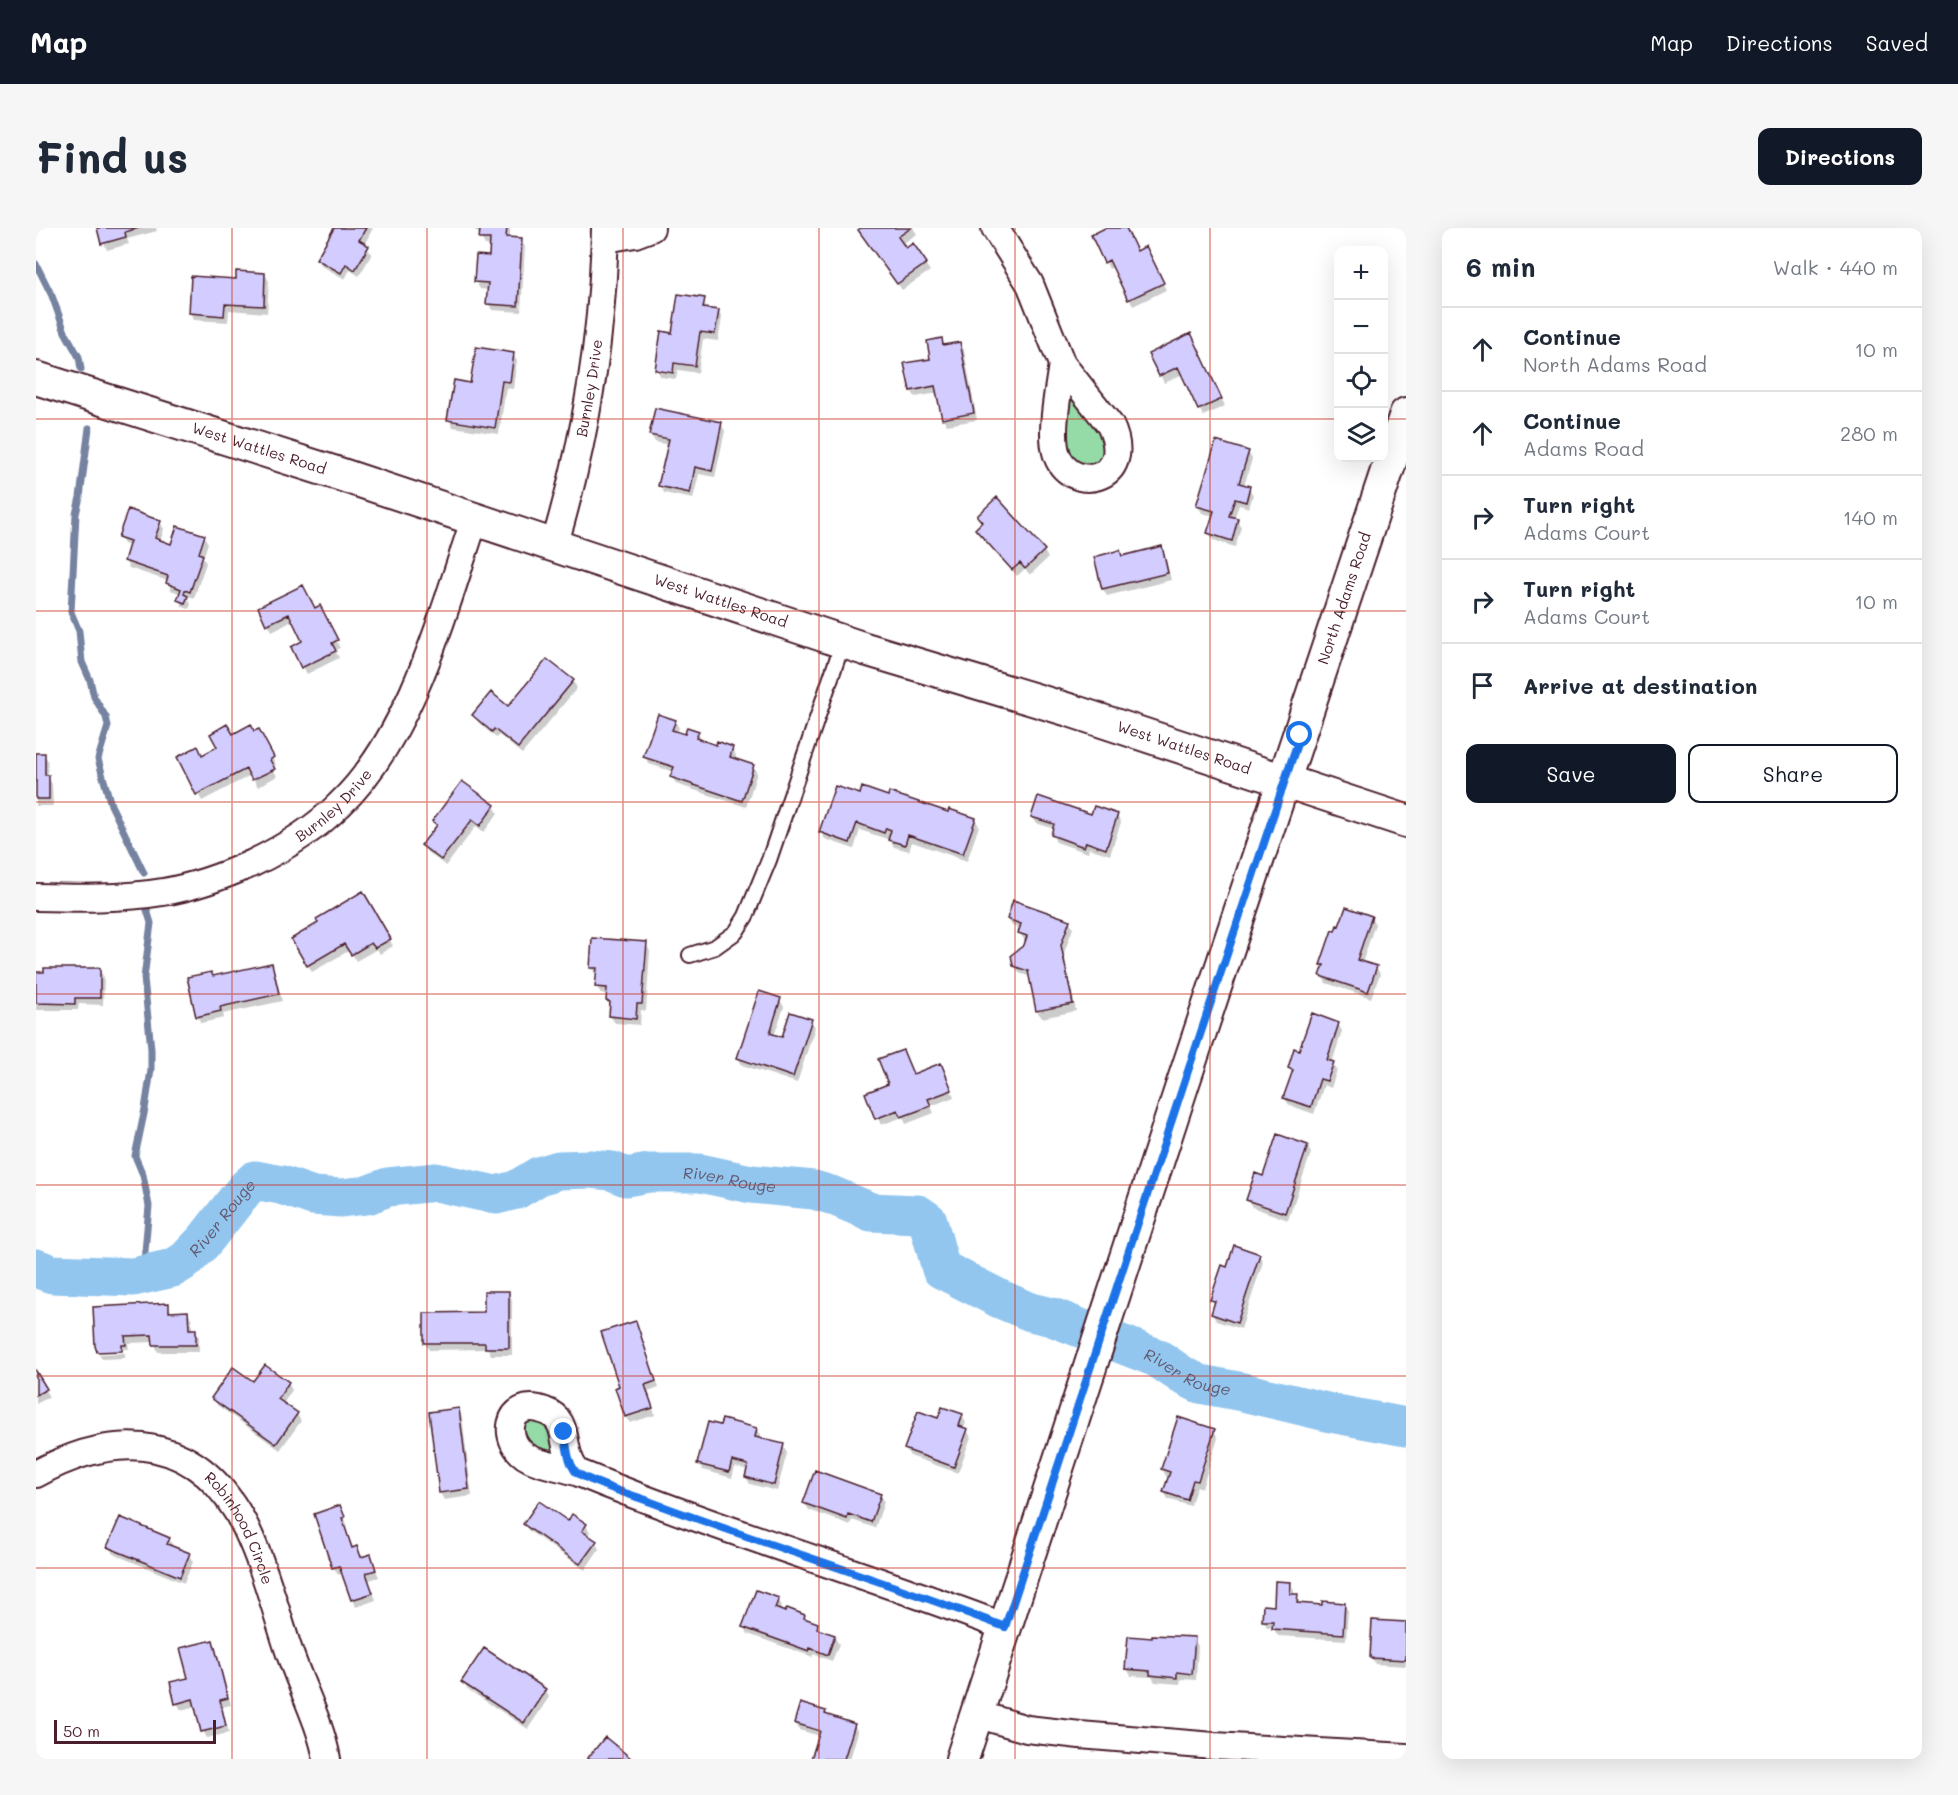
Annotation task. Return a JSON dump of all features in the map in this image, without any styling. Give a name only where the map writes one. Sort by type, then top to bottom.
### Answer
[{"type":"street","points":[[605,234],[635,234],[651,228]]},
{"type":"street","points":[[995,228],[1030,284],[1062,363]]},
{"type":"street","name":"Burnley Drive","points":[[554,546],[572,481],[594,372],[605,234]]},
{"type":"street","name":"West Wattles Road","points":[[36,378],[339,474],[474,521],[843,642],[1069,710],[1406,821]]},
{"type":"street","name":"North Adams Road","points":[[962,1759],[1406,414]]},
{"type":"street","name":"Burnley Drive","points":[[36,897],[96,898],[162,892],[202,884],[275,853],[340,805],[368,771],[400,720],[438,629],[474,521]]},
{"type":"street","name":"Robinhood Circle","points":[[36,1474],[70,1457],[115,1446],[136,1446],[170,1452],[186,1459],[203,1471],[234,1506],[255,1550],[292,1662],[323,1741],[327,1759]]},
{"type":"street","points":[[576,1472],[604,1485],[698,1520],[871,1577],[1005,1627]]},
{"type":"street","points":[[976,1714],[1027,1729],[1080,1735],[1214,1746],[1406,1757]]},
{"type":"lane","points":[[690,954],[715,947],[736,932],[746,916],[769,860],[843,642]]},
{"type":"green space","points":[[1075,399],[1091,417],[1103,438],[1105,453],[1098,465],[1079,466],[1068,450],[1065,428],[1069,401]]},
{"type":"green space","points":[[545,1417],[557,1445],[546,1452],[527,1443],[522,1425],[524,1420]]},
{"type":"building","points":[[97,228],[139,228],[125,232],[126,237],[101,244]]},
{"type":"building","points":[[334,228],[366,228],[359,240],[369,246],[355,270],[346,264],[341,273],[316,259]]},
{"type":"building","points":[[473,228],[507,228],[506,237],[522,238],[518,306],[486,304],[488,283],[474,282],[476,255],[489,256],[490,239],[479,239],[480,230]]},
{"type":"building","points":[[861,228],[911,228],[898,237],[906,248],[913,243],[927,263],[897,284],[858,230]]},
{"type":"building","points":[[1105,228],[1126,228],[1137,251],[1146,246],[1164,283],[1128,300],[1109,260],[1104,263],[1091,235]]},
{"type":"building","points":[[236,271],[265,273],[264,306],[225,304],[224,316],[189,313],[191,276],[236,279]]},
{"type":"building","points":[[678,294],[705,298],[703,308],[719,310],[715,334],[700,332],[695,366],[674,363],[673,373],[655,370],[661,331],[672,333]]},
{"type":"building","points":[[1191,333],[1222,399],[1198,410],[1178,367],[1159,376],[1148,354]]},
{"type":"building","points":[[942,338],[943,345],[960,342],[974,413],[942,419],[935,386],[910,391],[904,363],[930,359],[927,341]]},
{"type":"building","points":[[476,347],[514,353],[510,382],[502,381],[495,428],[447,420],[454,380],[470,383]]},
{"type":"building","points":[[655,408],[722,422],[712,471],[695,467],[690,493],[658,486],[669,439],[649,435]]},
{"type":"building","points":[[1216,441],[1249,451],[1239,483],[1250,486],[1246,502],[1235,499],[1229,516],[1238,518],[1232,541],[1207,533],[1214,511],[1196,506]]},
{"type":"building","points":[[997,497],[1045,550],[1025,569],[1020,563],[1012,570],[975,529],[982,522],[977,516]]},
{"type":"building","points":[[128,509],[161,521],[155,538],[171,544],[177,526],[205,535],[199,553],[203,555],[190,592],[185,590],[184,594],[188,596],[185,603],[177,600],[181,589],[166,583],[168,576],[124,561],[130,541],[118,537]]},
{"type":"building","points":[[1162,546],[1168,573],[1102,589],[1094,557],[1120,550],[1122,556]]},
{"type":"building","points":[[303,585],[315,608],[320,605],[338,640],[332,643],[336,651],[301,668],[291,647],[302,641],[289,614],[266,625],[258,607]]},
{"type":"building","points":[[547,659],[574,680],[518,748],[494,729],[492,732],[472,715],[491,692],[508,706]]},
{"type":"building","points":[[658,714],[676,720],[672,730],[685,734],[687,727],[699,731],[696,738],[716,745],[717,741],[733,747],[730,757],[754,765],[742,801],[670,777],[674,767],[643,757]]},
{"type":"building","points":[[227,724],[233,734],[251,724],[254,731],[259,729],[274,757],[270,760],[275,769],[252,780],[246,769],[196,795],[177,757],[198,746],[202,755],[217,747],[210,734]]},
{"type":"building","points":[[36,753],[45,753],[45,775],[49,775],[49,799],[36,799]]},
{"type":"building","points":[[462,781],[495,805],[480,826],[472,820],[441,860],[421,845],[437,825],[432,821]]},
{"type":"building","points":[[835,786],[860,794],[862,787],[888,796],[889,792],[948,812],[949,809],[976,818],[963,854],[908,835],[905,845],[888,840],[891,830],[886,828],[884,833],[857,823],[850,843],[819,832]]},
{"type":"building","points":[[1038,796],[1091,814],[1094,806],[1118,814],[1106,849],[1086,842],[1084,847],[1051,835],[1054,824],[1031,817]]},
{"type":"building","points":[[363,891],[391,939],[375,948],[371,943],[351,955],[344,944],[307,966],[291,939],[318,923],[316,919]]},
{"type":"building","points":[[1013,900],[1070,920],[1061,945],[1073,1004],[1036,1011],[1028,971],[1013,966],[1011,955],[1024,945],[1027,936],[1018,933],[1021,924],[1007,919]]},
{"type":"building","points":[[1346,907],[1372,916],[1357,960],[1377,966],[1368,992],[1320,976],[1324,965],[1320,965],[1332,930],[1335,931],[1337,925],[1339,926]]},
{"type":"building","points":[[592,938],[647,942],[642,1004],[637,1004],[636,1019],[609,1016],[610,1002],[606,1001],[607,988],[595,987],[597,968],[590,968]]},
{"type":"building","points":[[272,963],[279,994],[220,1007],[221,1011],[196,1017],[187,977],[211,972],[213,976]]},
{"type":"building","points":[[44,968],[100,968],[100,998],[75,998],[75,1004],[36,1003],[36,972],[44,972]]},
{"type":"building","points":[[759,991],[781,998],[770,1033],[782,1037],[790,1012],[812,1019],[793,1077],[737,1058]]},
{"type":"building","points":[[1312,1013],[1339,1023],[1327,1060],[1334,1062],[1327,1081],[1320,1079],[1311,1107],[1283,1098],[1293,1070],[1288,1068],[1294,1048],[1299,1050]]},
{"type":"building","points":[[903,1050],[913,1074],[941,1063],[952,1090],[928,1099],[931,1106],[901,1117],[898,1110],[875,1119],[865,1093],[888,1084],[878,1059]]},
{"type":"building","points":[[1277,1134],[1308,1145],[1285,1213],[1246,1200],[1255,1173],[1263,1176]]},
{"type":"building","points":[[1234,1245],[1260,1254],[1237,1323],[1211,1314],[1215,1301],[1210,1300],[1222,1265],[1227,1267]]},
{"type":"building","points":[[484,1291],[509,1291],[509,1348],[485,1348],[485,1343],[424,1343],[424,1313],[484,1312]]},
{"type":"building","points":[[169,1303],[169,1312],[188,1311],[189,1329],[196,1329],[196,1345],[153,1345],[152,1335],[125,1336],[126,1345],[122,1345],[122,1351],[97,1352],[93,1307]]},
{"type":"building","points":[[636,1321],[656,1381],[645,1385],[653,1408],[625,1417],[615,1388],[619,1386],[601,1332]]},
{"type":"building","points":[[265,1365],[289,1382],[278,1399],[298,1413],[276,1444],[211,1398],[233,1367],[253,1381]]},
{"type":"building","points":[[36,1371],[47,1389],[36,1395]]},
{"type":"building","points":[[942,1407],[963,1414],[959,1426],[968,1429],[954,1467],[904,1449],[918,1411],[938,1418]]},
{"type":"building","points":[[459,1408],[469,1489],[439,1493],[429,1412]]},
{"type":"building","points":[[1178,1417],[1215,1429],[1198,1481],[1193,1480],[1187,1500],[1163,1492],[1170,1472],[1161,1469]]},
{"type":"building","points":[[722,1419],[757,1428],[755,1437],[784,1444],[774,1485],[745,1477],[748,1465],[732,1461],[729,1472],[697,1464],[708,1422],[720,1425]]},
{"type":"building","points":[[815,1470],[881,1494],[871,1522],[848,1514],[847,1519],[803,1503]]},
{"type":"building","points":[[539,1501],[568,1521],[572,1514],[587,1524],[582,1531],[597,1541],[580,1564],[523,1524]]},
{"type":"building","points":[[340,1505],[352,1548],[357,1546],[361,1557],[371,1554],[376,1570],[366,1573],[373,1593],[351,1600],[339,1566],[332,1568],[314,1514]]},
{"type":"building","points":[[120,1517],[170,1538],[167,1544],[190,1553],[180,1577],[107,1547]]},
{"type":"building","points":[[1275,1581],[1291,1582],[1290,1594],[1298,1594],[1297,1603],[1322,1605],[1322,1601],[1345,1603],[1343,1634],[1272,1629],[1273,1621],[1262,1621],[1263,1605],[1274,1606]]},
{"type":"building","points":[[756,1590],[779,1598],[775,1608],[785,1612],[787,1608],[805,1615],[804,1618],[818,1623],[817,1629],[835,1635],[828,1655],[810,1648],[809,1651],[742,1627]]},
{"type":"building","points":[[1372,1620],[1406,1622],[1406,1660],[1370,1658]]},
{"type":"building","points":[[1152,1635],[1195,1637],[1192,1674],[1177,1672],[1177,1678],[1150,1675],[1150,1671],[1125,1669],[1128,1636],[1152,1638]]},
{"type":"building","points":[[213,1640],[228,1698],[220,1700],[226,1726],[201,1732],[193,1699],[175,1704],[170,1682],[188,1678],[180,1648]]},
{"type":"building","points":[[484,1648],[546,1689],[524,1723],[461,1682]]},
{"type":"building","points":[[800,1703],[826,1711],[825,1714],[855,1724],[844,1759],[811,1759],[820,1731],[794,1723]]},
{"type":"building","points":[[605,1737],[632,1759],[587,1759]]},
{"type":"waterway","points":[[36,264],[52,296],[65,332],[79,357],[81,369]]},
{"type":"waterway","points":[[89,428],[76,514],[71,612],[79,631],[82,662],[94,697],[106,717],[108,726],[98,759],[111,805],[144,873]]},
{"type":"waterway","points":[[143,1274],[149,1206],[143,1175],[135,1156],[151,1070],[144,978],[151,923],[147,910]]},
{"type":"waterway","name":"River Rouge","points":[[36,1268],[52,1274],[133,1277],[173,1268],[186,1260],[204,1241],[245,1189],[255,1180],[281,1185],[313,1196],[341,1198],[367,1195],[388,1187],[436,1182],[496,1195],[516,1190],[539,1176],[559,1170],[612,1171],[626,1177],[649,1173],[700,1173],[751,1184],[814,1190],[871,1212],[918,1214],[928,1221],[941,1269],[1000,1299],[1157,1358],[1200,1384],[1406,1427]]},
{"type":"route","points":[[564,1432],[569,1460],[576,1472],[604,1485],[698,1520],[840,1566],[1005,1627],[1300,735]]}]
